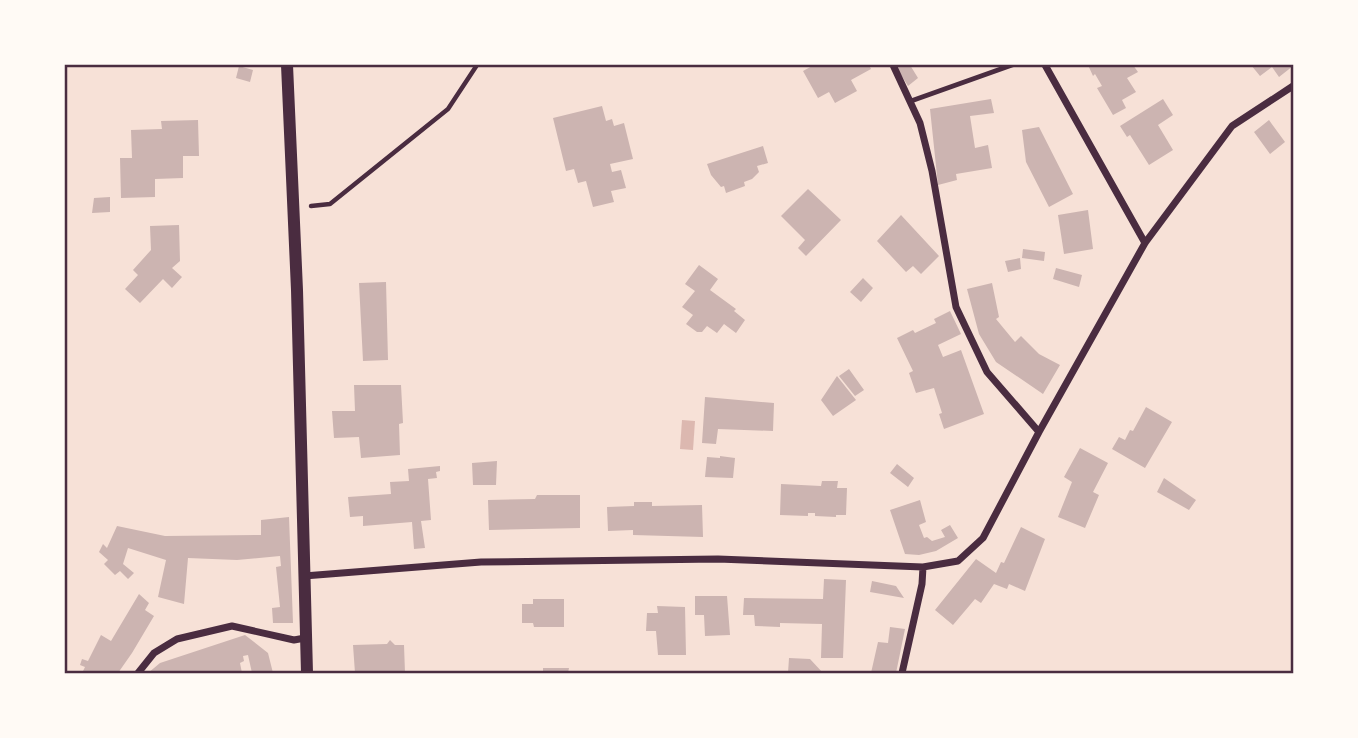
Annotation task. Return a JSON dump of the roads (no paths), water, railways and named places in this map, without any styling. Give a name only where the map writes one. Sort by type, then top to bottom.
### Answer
[{"type":"street","points":[[287,65],[307,673]]},
{"type":"street","points":[[892,65],[920,123],[932,171],[956,307],[987,372],[1039,432]]},
{"type":"street","points":[[1045,65],[1145,243]]},
{"type":"street","points":[[304,576],[481,562],[718,559],[923,567],[958,561],[983,538],[1145,243],[1232,126],[1293,86]]},
{"type":"street","points":[[902,673],[922,584],[923,567]]},
{"type":"street","points":[[138,673],[154,653],[177,639],[232,626],[294,640],[305,638]]},
{"type":"lane","points":[[911,101],[1012,65]]}]
